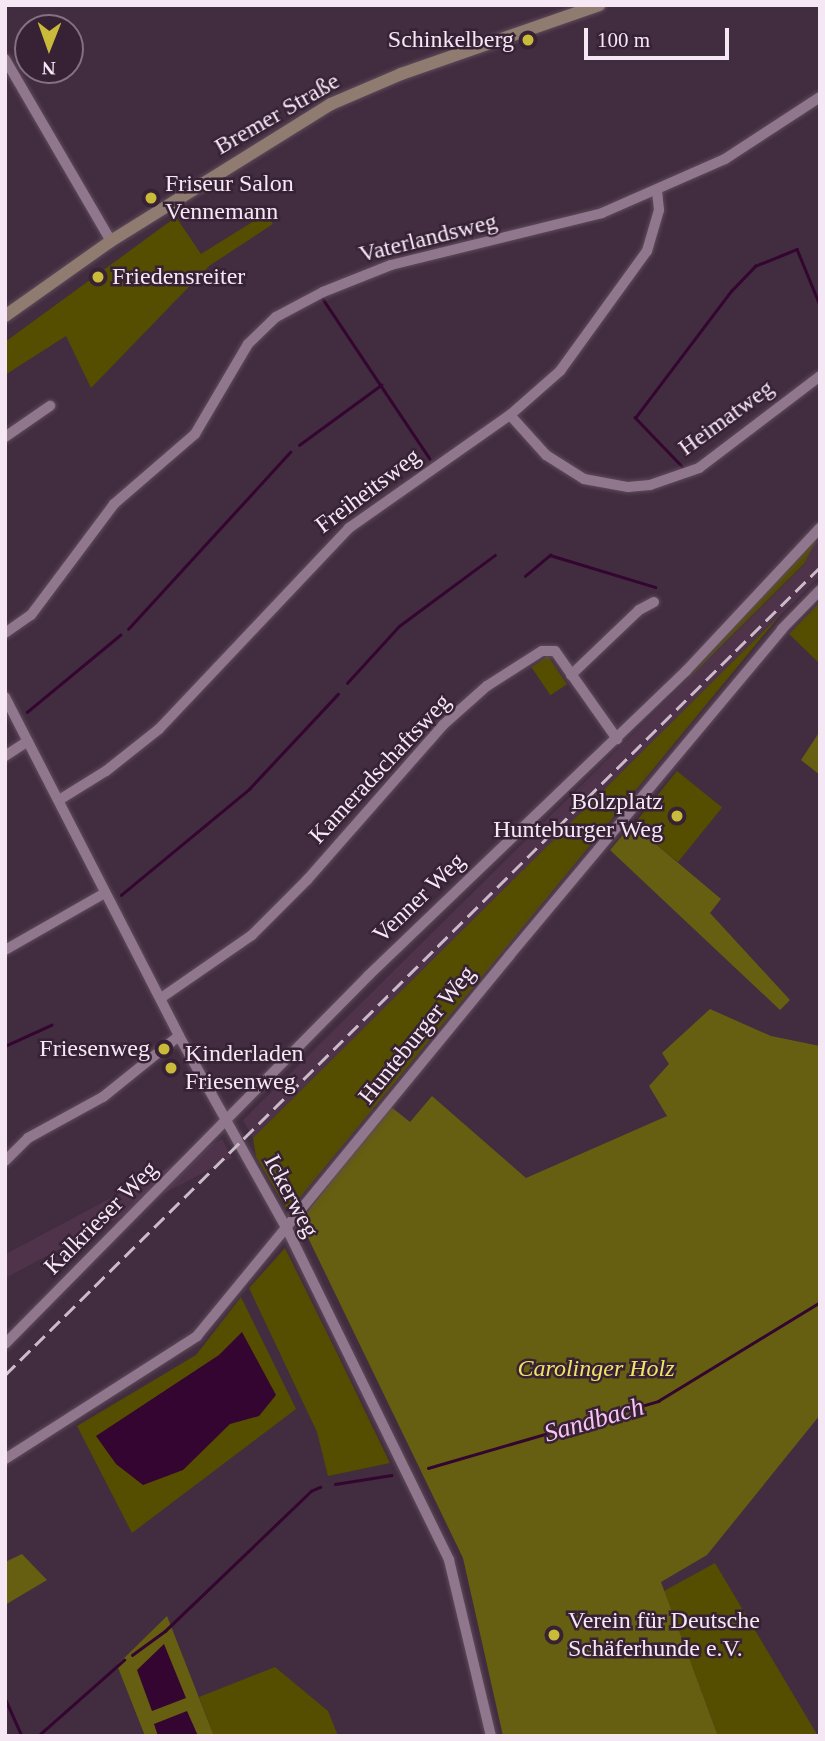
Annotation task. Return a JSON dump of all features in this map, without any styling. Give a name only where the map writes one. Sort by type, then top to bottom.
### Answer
[{"type":"main road","name":"Bremer Straße","points":[[5,316],[111,241],[331,104],[391,78],[599,5]]},
{"type":"street","points":[[5,59],[111,241]]},
{"type":"street","name":"Vaterlandsweg","points":[[5,633],[31,615],[114,504],[195,434],[237,359],[275,317],[323,292],[391,265],[563,226],[657,191],[725,159],[820,97]]},
{"type":"street","name":"Freiheitsweg","points":[[59,800],[106,771],[159,729],[349,528],[510,415],[560,371],[638,269],[659,210],[657,191]]},
{"type":"street","name":"Heimatweg","points":[[510,415],[546,455],[584,479],[628,487],[650,485],[699,468],[820,376]]},
{"type":"street","points":[[5,437],[50,406]]},
{"type":"street","name":"Venner Weg","points":[[227,1122],[369,975],[617,739],[820,528]]},
{"type":"street","name":"Hunteburger Weg","points":[[5,1459],[188,1346],[773,640],[820,590]]},
{"type":"street","points":[[571,675],[639,610],[654,602]]},
{"type":"street","name":"Kameradschaftsweg","points":[[161,998],[226,957],[278,911],[443,725],[487,686],[550,649],[617,739]]},
{"type":"street","name":"Ickerweg","points":[[5,697],[179,1036],[286,1228],[449,1560],[491,1736]]},
{"type":"street","points":[[5,756],[28,741]]},
{"type":"street","points":[[5,950],[105,893]]},
{"type":"street","points":[[5,1161],[27,1138],[103,1097],[179,1036]]},
{"type":"street","name":"Kalkrieser Weg","points":[[5,1344],[227,1122]]},
{"type":"shaded area","points":[[265,214],[273,224],[209,266],[91,388],[66,336],[5,375],[5,342],[176,217],[201,254]]},
{"type":"shaded area","points":[[820,533],[804,564],[682,685],[744,616]]},
{"type":"shaded area","points":[[820,539],[820,576],[253,1138],[243,1120],[804,565],[808,549]]},
{"type":"shaded area","points":[[820,602],[820,664],[789,634]]},
{"type":"shaded area","points":[[781,614],[292,1207],[286,1208],[256,1157],[253,1138]]},
{"type":"shaded area","points":[[548,656],[567,684],[550,695],[531,667]]},
{"type":"shaded area","name":"Bolzplatz Hunteburger Weg","points":[[677,771],[722,808],[678,862],[633,825]]},
{"type":"shaded area","points":[[222,1139],[232,1158],[5,1278],[5,1254]]},
{"type":"shaded area","points":[[285,1248],[390,1463],[328,1476],[317,1432],[249,1288]]},
{"type":"shaded area","points":[[241,1297],[296,1409],[132,1533],[77,1426],[196,1355]]},
{"type":"shaded area","points":[[242,1332],[276,1395],[259,1416],[230,1424],[183,1470],[143,1485],[116,1464],[96,1436],[219,1355]]},
{"type":"shaded area","points":[[715,1563],[818,1736],[718,1736],[664,1591]]},
{"type":"shaded area","points":[[164,1644],[186,1698],[152,1711],[137,1670]]},
{"type":"shaded area","points":[[275,1667],[328,1711],[338,1736],[214,1736],[199,1697]]},
{"type":"shaded area","points":[[187,1711],[198,1736],[158,1736],[154,1724]]},
{"type":"green space","points":[[820,731],[820,775],[801,760]]},
{"type":"green space","points":[[632,824],[721,899],[710,913],[790,1000],[780,1010],[610,850]]},
{"type":"green space","name":"Carolinger Holz","points":[[710,1009],[771,1036],[820,1046],[820,1415],[707,1555],[661,1582],[718,1736],[503,1736],[463,1558],[300,1221],[390,1106],[410,1122],[432,1096],[526,1178],[667,1116],[649,1086],[669,1064],[662,1053]]},
{"type":"green space","points":[[22,1554],[47,1580],[5,1605],[5,1562]]},
{"type":"green space","points":[[167,1616],[214,1736],[145,1736],[117,1665]]},
{"type":"waterway","points":[[684,469],[635,418],[731,291],[755,266],[797,249],[820,305]]},
{"type":"waterway","points":[[323,299],[430,459]]},
{"type":"waterway","points":[[299,445],[381,385]]},
{"type":"waterway","points":[[128,629],[290,452]]},
{"type":"waterway","points":[[347,683],[399,626],[495,555]]},
{"type":"waterway","points":[[525,576],[550,555],[655,587]]},
{"type":"waterway","points":[[27,712],[120,635]]},
{"type":"waterway","points":[[121,895],[249,789],[338,694]]},
{"type":"waterway","points":[[5,1046],[51,1025]]},
{"type":"waterway","name":"Sandbach","points":[[428,1468],[658,1401],[820,1302]]},
{"type":"waterway","name":"Sandbach","points":[[335,1484],[391,1475]]},
{"type":"waterway","name":"Sandbach","points":[[132,1655],[165,1631],[311,1491],[320,1487]]},
{"type":"waterway","name":"Sandbach","points":[[38,1736],[124,1660]]},
{"type":"waterway","name":"Sandbach","points":[[5,1698],[22,1736]]},
{"type":"railway","points":[[5,1375],[820,567]]},
{"type":"place","name":"Schinkelberg","points":[[528,40]]},
{"type":"place","name":"Friseur Salon Vennemann","points":[[151,198]]},
{"type":"place","name":"Friedensreiter","points":[[98,277]]},
{"type":"place","name":"Bolzplatz Hunteburger Weg","points":[[677,816]]},
{"type":"place","name":"Friesenweg","points":[[164,1049]]},
{"type":"place","name":"Kinderladen Friesenweg","points":[[171,1068]]},
{"type":"place","name":"Verein für Deutsche Schäferhunde e.V.","points":[[554,1635]]}]
